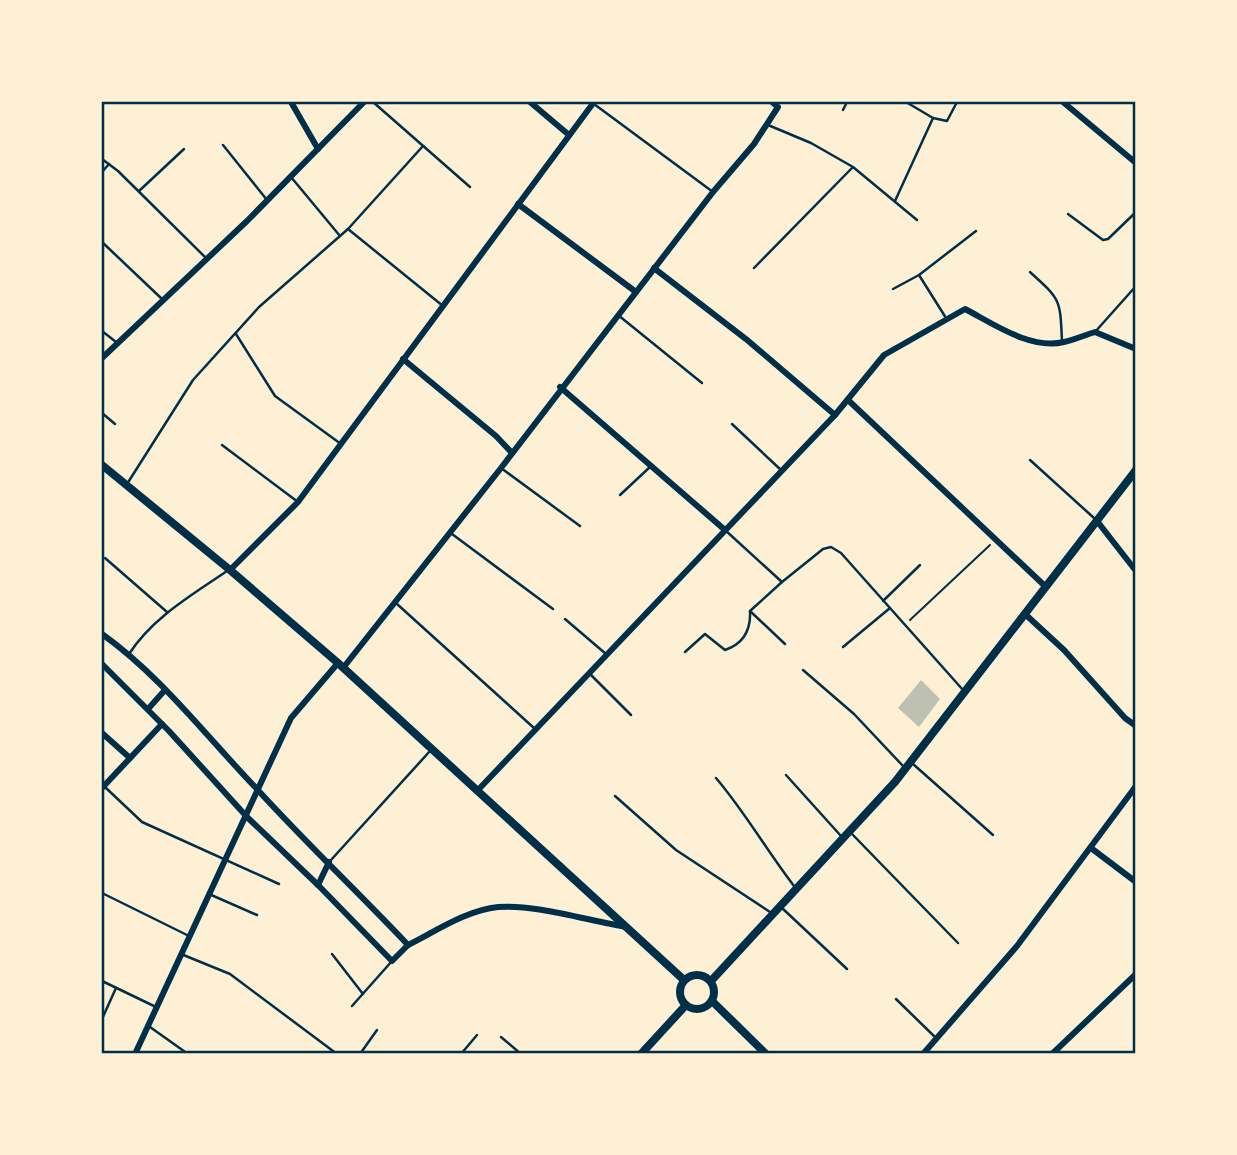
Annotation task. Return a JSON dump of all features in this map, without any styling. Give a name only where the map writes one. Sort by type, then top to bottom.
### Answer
[{"type":"main road","points":[[102,465],[340,665],[684,980]]},
{"type":"main road","points":[[711,981],[908,765],[1136,470]]},
{"type":"main road","points":[[700,975],[711,981],[715,991],[712,1001],[699,1009],[686,1005],[680,995],[684,980],[689,976],[700,975]]},
{"type":"main road","points":[[712,1001],[766,1054]]},
{"type":"main road","points":[[641,1054],[686,1005]]},
{"type":"street","points":[[290,102],[318,149]]},
{"type":"street","points":[[102,358],[365,102]]},
{"type":"street","points":[[530,102],[569,135]]},
{"type":"street","points":[[230,570],[298,502],[593,102]]},
{"type":"street","points":[[135,1054],[291,718],[394,602],[501,468],[560,387],[713,191],[754,144],[781,104],[772,102]]},
{"type":"street","points":[[1063,102],[1136,163]]},
{"type":"street","points":[[518,204],[636,292]]},
{"type":"street","points":[[654,268],[747,339],[835,415]]},
{"type":"street","points":[[478,790],[534,728],[835,415],[884,355],[965,309],[1039,344],[1062,343],[1096,332],[1136,349]]},
{"type":"street","points":[[403,359],[496,436],[512,453]]},
{"type":"street","points":[[560,387],[725,530]]},
{"type":"street","points":[[848,400],[1046,587]]},
{"type":"street","points":[[1097,521],[1136,571]]},
{"type":"street","points":[[1025,614],[1064,650],[1125,718],[1136,726]]},
{"type":"street","points":[[102,634],[129,653],[408,945]]},
{"type":"street","points":[[102,664],[148,709],[247,817],[392,961],[408,945],[462,918],[497,907],[534,909],[629,928]]},
{"type":"street","points":[[148,709],[165,690]]},
{"type":"street","points":[[103,787],[162,724]]},
{"type":"street","points":[[102,733],[130,758]]},
{"type":"street","points":[[923,1054],[1017,946],[1136,786]]},
{"type":"street","points":[[1091,848],[1136,882]]},
{"type":"street","points":[[318,885],[329,862]]},
{"type":"street","points":[[1053,1053],[1136,974]]},
{"type":"lane","points":[[373,102],[470,187]]},
{"type":"lane","points":[[593,102],[713,191]]},
{"type":"lane","points":[[843,110],[847,102]]},
{"type":"lane","points":[[906,102],[933,118],[947,121],[957,102]]},
{"type":"lane","points":[[895,201],[933,118]]},
{"type":"lane","points":[[768,125],[811,142],[853,167],[917,220]]},
{"type":"lane","points":[[223,145],[267,200]]},
{"type":"lane","points":[[126,484],[193,380],[259,307],[348,229],[423,146]]},
{"type":"lane","points":[[139,191],[184,149]]},
{"type":"lane","points":[[102,159],[139,191],[206,258]]},
{"type":"lane","points":[[102,173],[108,164]]},
{"type":"lane","points":[[754,268],[853,167]]},
{"type":"lane","points":[[290,177],[340,236]]},
{"type":"lane","points":[[1068,214],[1103,240],[1108,239],[1136,212]]},
{"type":"lane","points":[[348,229],[443,306]]},
{"type":"lane","points":[[893,289],[919,275],[976,231]]},
{"type":"lane","points":[[102,242],[162,299]]},
{"type":"lane","points":[[1030,272],[1055,295],[1061,314],[1062,343]]},
{"type":"lane","points":[[919,275],[946,318]]},
{"type":"lane","points":[[1096,332],[1136,285]]},
{"type":"lane","points":[[618,315],[702,383]]},
{"type":"lane","points":[[102,331],[116,342]]},
{"type":"lane","points":[[236,334],[275,396],[341,444]]},
{"type":"lane","points":[[102,413],[115,424]]},
{"type":"lane","points":[[732,424],[781,470]]},
{"type":"lane","points":[[222,445],[298,502]]},
{"type":"lane","points":[[1030,460],[1097,521]]},
{"type":"lane","points":[[620,495],[651,466]]},
{"type":"lane","points":[[501,468],[580,526]]},
{"type":"lane","points":[[725,530],[782,582]]},
{"type":"lane","points":[[450,532],[553,609]]},
{"type":"lane","points":[[685,652],[705,634],[725,650],[735,647],[747,632],[750,611],[823,549],[831,547],[841,553],[964,692]]},
{"type":"lane","points":[[105,558],[167,612]]},
{"type":"lane","points":[[883,601],[920,565]]},
{"type":"lane","points":[[129,653],[139,638],[167,612],[230,570]]},
{"type":"lane","points":[[394,602],[534,728]]},
{"type":"lane","points":[[843,647],[890,608]]},
{"type":"lane","points":[[750,611],[785,645]]},
{"type":"lane","points":[[565,619],[606,654]]},
{"type":"lane","points":[[803,670],[908,765],[993,835]]},
{"type":"lane","points":[[589,673],[631,715]]},
{"type":"lane","points":[[329,862],[432,748]]},
{"type":"lane","points":[[786,775],[958,943]]},
{"type":"lane","points":[[716,778],[738,804],[767,851],[796,889]]},
{"type":"lane","points":[[103,787],[142,822],[279,884]]},
{"type":"lane","points":[[615,796],[676,850],[773,914]]},
{"type":"lane","points":[[102,893],[190,936]]},
{"type":"lane","points":[[209,894],[257,915]]},
{"type":"lane","points":[[780,906],[846,969]]},
{"type":"lane","points":[[181,954],[230,974],[337,1054]]},
{"type":"lane","points":[[332,954],[363,993]]},
{"type":"lane","points":[[352,1006],[392,961]]},
{"type":"lane","points":[[102,981],[156,1007]]},
{"type":"lane","points":[[102,1019],[116,988]]},
{"type":"lane","points":[[896,999],[936,1038]]},
{"type":"lane","points":[[147,1025],[188,1054]]},
{"type":"lane","points":[[360,1054],[377,1030]]},
{"type":"lane","points":[[461,1054],[477,1035]]},
{"type":"lane","points":[[501,1037],[521,1054]]},
{"type":"path","points":[[905,625],[996,539]]},
{"type":"building","points":[[921,680],[940,699],[919,727],[898,708]]}]
